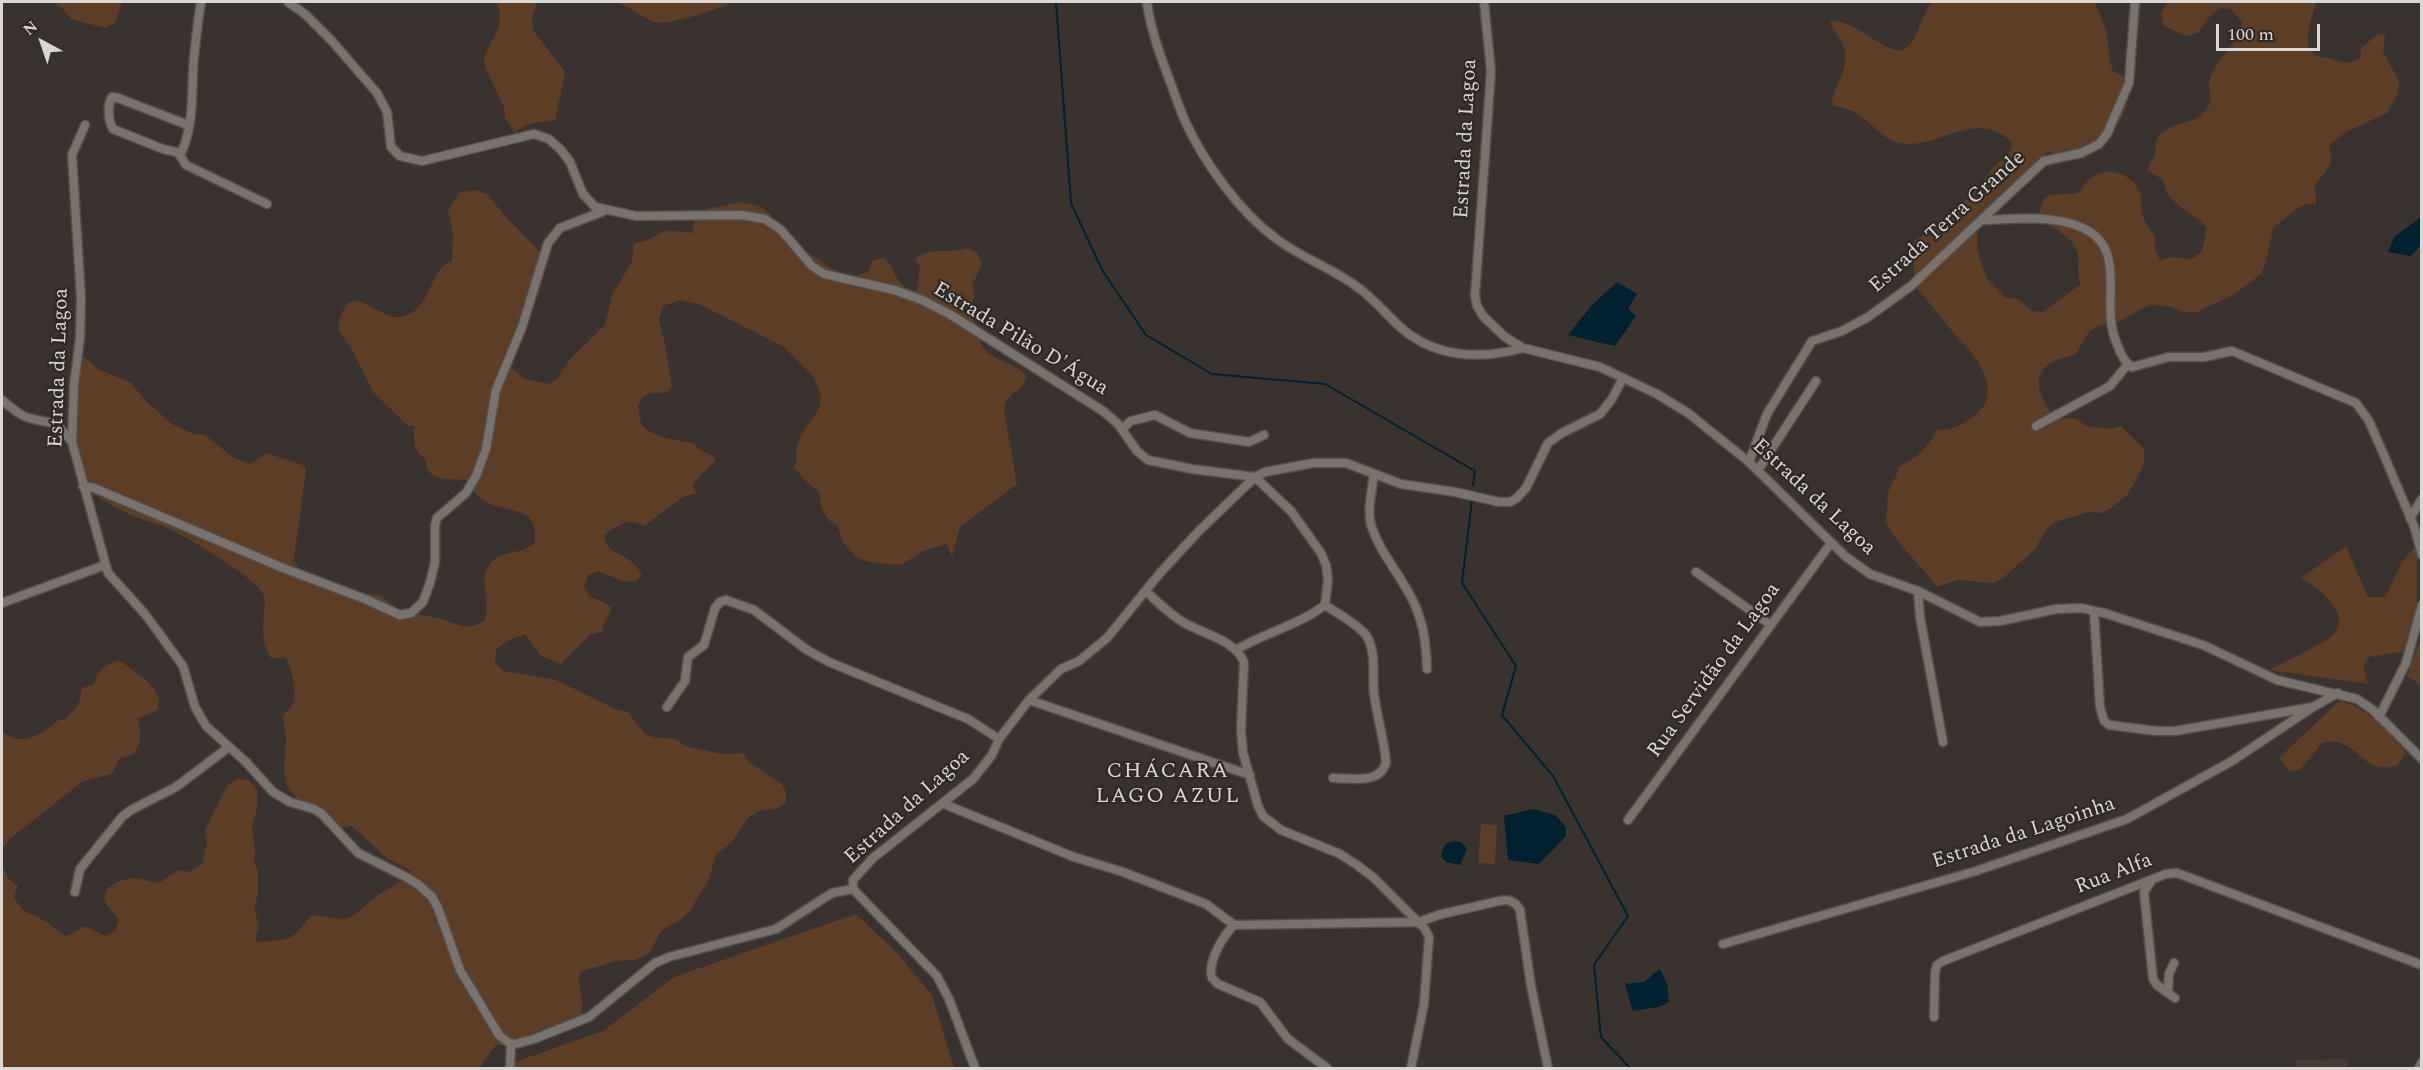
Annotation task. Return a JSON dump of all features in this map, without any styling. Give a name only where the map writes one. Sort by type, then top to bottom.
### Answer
[{"type":"street","points":[[179,154],[184,144],[188,125],[201,2]]},
{"type":"street","points":[[288,2],[305,14],[331,40],[377,93],[387,112],[389,138],[394,153],[422,161],[534,134],[549,139],[561,150],[570,162],[588,202],[604,211]]},
{"type":"street","points":[[1147,2],[1152,29],[1186,123],[1218,176],[1255,220],[1275,238],[1360,288],[1401,328],[1431,347],[1455,354],[1477,356],[1523,348]]},
{"type":"street","name":"Estrada da Lagoa","points":[[1484,2],[1491,71],[1475,296],[1477,306],[1484,316],[1505,337],[1523,348],[1579,361],[1623,378],[1657,394],[1688,413],[1749,462],[1794,504],[1830,543],[1854,564],[1870,574],[1918,591],[1980,622],[2000,621],[2062,608],[2094,612],[2203,645],[2277,680],[2338,693],[2366,704],[2421,759]]},
{"type":"street","name":"Estrada Terra Grande","points":[[1749,462],[1767,414],[1812,341],[1842,331],[1868,317],[1911,286],[2044,162],[2092,149],[2099,144],[2107,134],[2129,83],[2134,2]]},
{"type":"street","points":[[188,125],[118,98],[110,99],[109,121],[113,129],[179,154],[186,165],[267,204]]},
{"type":"street","name":"Estrada da Lagoa","points":[[85,124],[72,154],[81,298],[72,442],[108,573],[145,614],[170,647],[186,672],[195,707],[206,726],[246,762],[273,792],[290,802],[314,809],[330,821],[358,853],[412,881],[432,897],[470,990],[500,1035],[511,1044],[534,1039],[589,1017],[655,963],[669,957],[776,928],[832,893],[853,889],[854,880],[873,858],[973,779],[992,755],[999,739],[1029,700],[1061,669],[1079,661],[1107,638],[1160,573],[1199,531],[1255,477],[1265,472],[1330,462],[1346,463],[1401,484],[1510,502],[1526,488],[1548,443],[1562,433],[1600,414],[1612,399],[1623,378]]},
{"type":"street","points":[[83,486],[94,488],[283,568],[365,598],[400,615],[411,613],[423,602],[430,583],[435,562],[437,518],[466,493],[476,476],[486,449],[496,390],[522,327],[548,243],[560,228],[604,211]]},
{"type":"street","name":"Estrada Pilão D'Água","points":[[604,211],[636,216],[741,215],[765,219],[781,230],[812,266],[824,274],[894,290],[922,300],[951,315],[1103,411],[1122,429],[1137,451],[1148,459],[1192,469],[1255,477]]},
{"type":"street","points":[[1984,220],[2044,218],[2071,223],[2087,230],[2098,240],[2105,249],[2109,261],[2112,333],[2128,364]]},
{"type":"street","points":[[2128,364],[2137,366],[2169,357],[2204,357],[2232,351],[2356,403],[2369,421],[2410,518],[2421,555]]},
{"type":"street","points":[[2036,426],[2110,386],[2128,364]]},
{"type":"street","points":[[1758,470],[1816,381]]},
{"type":"street","points":[[2,400],[25,417],[57,424],[72,442]]},
{"type":"street","points":[[1122,429],[1131,421],[1155,415],[1190,433],[1249,442],[1264,435]]},
{"type":"street","points":[[1374,474],[1371,523],[1390,565],[1408,590],[1418,613],[1426,635],[1427,669]]},
{"type":"street","points":[[1236,650],[1325,605],[1328,579],[1321,553],[1291,510],[1255,477]]},
{"type":"street","points":[[2410,518],[2421,499]]},
{"type":"street","name":"Rua Servidão da Lagoa","points":[[1628,820],[1830,543]]},
{"type":"street","points":[[2,603],[105,565]]},
{"type":"street","points":[[1696,572],[1771,625]]},
{"type":"street","points":[[1146,591],[1178,619],[1236,650],[1244,662],[1241,730],[1243,753],[1258,806],[1269,823],[1340,854],[1357,865],[1419,922],[1429,937],[1424,1004],[1411,1068]]},
{"type":"street","points":[[1918,591],[1920,617],[1943,742]]},
{"type":"street","points":[[668,707],[685,681],[688,657],[704,645],[715,608],[720,602],[726,600],[754,610],[807,650],[829,662],[968,719],[999,739]]},
{"type":"street","points":[[1325,605],[1349,621],[1365,635],[1368,641],[1374,669],[1374,692],[1386,762],[1384,769],[1376,777],[1333,778]]},
{"type":"street","points":[[2379,717],[2406,663],[2419,626],[2421,605]]},
{"type":"street","points":[[2094,612],[2100,708],[2104,721],[2109,724],[2157,731],[2175,731],[2313,707],[2338,693]]},
{"type":"street","points":[[1029,700],[1250,775]]},
{"type":"street","name":"Estrada da Lagoinha","points":[[1723,944],[1976,871],[2127,819],[2232,761],[2313,707]]},
{"type":"street","points":[[75,892],[80,869],[122,817],[176,787],[229,747]]},
{"type":"street","points":[[944,804],[1014,830],[1074,857],[1123,872],[1206,904],[1234,925],[1419,922],[1438,915],[1508,899],[1517,905],[1548,1068]]},
{"type":"street","name":"Rua Alfa","points":[[1934,1017],[1935,972],[1943,961],[2152,880],[2176,873],[2421,965]]},
{"type":"street","points":[[2152,880],[2144,892],[2153,979],[2162,990],[2168,991],[2175,998]]},
{"type":"street","points":[[853,889],[937,976],[949,999],[975,1068]]},
{"type":"street","points":[[1234,925],[1224,936],[1212,965],[1212,978],[1218,984],[1260,1002],[1288,1039],[1327,1068]]},
{"type":"street","points":[[2168,991],[2169,974],[2174,963]]},
{"type":"street","points":[[510,1068],[511,1044]]},
{"type":"street","points":[[2419,1068],[2421,1062]]},
{"type":"shaded area","points":[[52,2],[122,2],[115,23],[105,28],[71,19],[62,8]]},
{"type":"shaded area","points":[[496,2],[537,2],[532,18],[533,30],[565,72],[555,121],[530,124],[515,133],[505,118],[504,107],[486,69],[484,57],[499,26],[500,12]]},
{"type":"shaded area","points":[[617,2],[735,2],[683,19],[662,23],[651,21]]},
{"type":"shaded area","points":[[1931,2],[2094,2],[2106,32],[2113,71],[2121,75],[2127,83],[2128,96],[2123,115],[2112,132],[2098,146],[2083,159],[2060,156],[2048,151],[2040,158],[2028,182],[1998,199],[1975,225],[1978,237],[1977,249],[1989,281],[2006,298],[2018,299],[2032,311],[2043,312],[2081,284],[2078,256],[2073,243],[2039,216],[2041,206],[2048,196],[2080,192],[2095,175],[2116,173],[2135,183],[2141,196],[2143,216],[2154,235],[2155,248],[2160,261],[2169,257],[2192,259],[2202,251],[2207,228],[2169,196],[2163,180],[2147,170],[2155,153],[2156,141],[2162,133],[2173,126],[2199,117],[2208,107],[2210,78],[2237,38],[2242,22],[2231,9],[2220,8],[2211,15],[2198,33],[2186,36],[2164,26],[2161,14],[2167,2],[2316,2],[2308,37],[2308,44],[2315,55],[2344,62],[2355,61],[2360,59],[2361,48],[2378,34],[2385,35],[2383,52],[2399,81],[2398,93],[2387,113],[2346,132],[2329,145],[2330,163],[2315,185],[2316,204],[2308,203],[2298,208],[2273,228],[2266,262],[2261,274],[2235,294],[2195,313],[2183,312],[2172,307],[2149,305],[2120,321],[2096,327],[2088,333],[2076,354],[2054,361],[2041,373],[2039,388],[2041,395],[2054,417],[2077,419],[2086,426],[2109,429],[2121,426],[2144,449],[2144,463],[2128,494],[2101,513],[2089,512],[2055,522],[2047,529],[2035,549],[2003,578],[1993,583],[1958,580],[1937,587],[1897,540],[1885,521],[1889,490],[1898,467],[1921,452],[1937,429],[1951,429],[1959,426],[1980,410],[1985,404],[1988,388],[1978,362],[1918,289],[1914,279],[1913,244],[1915,240],[1938,228],[1982,184],[1993,167],[2007,155],[2012,147],[2011,141],[1996,132],[1969,129],[1915,144],[1900,143],[1883,135],[1855,112],[1832,105],[1846,59],[1844,47],[1830,21],[1849,25],[1884,45],[1902,51],[1912,42]]},
{"type":"shaded area","points":[[475,190],[487,194],[545,257],[521,325],[505,356],[509,366],[525,379],[548,384],[557,379],[570,359],[605,325],[612,295],[632,262],[634,243],[645,241],[666,230],[692,233],[696,216],[706,209],[741,202],[760,206],[770,214],[778,231],[829,267],[845,275],[855,276],[869,271],[873,260],[884,258],[903,286],[917,291],[920,267],[915,258],[930,252],[969,248],[978,254],[982,264],[972,285],[975,296],[967,313],[975,321],[986,351],[1023,372],[1027,377],[1022,386],[1008,399],[1004,409],[1017,484],[960,527],[952,557],[947,544],[923,551],[901,565],[868,562],[856,557],[843,542],[837,525],[826,516],[819,492],[793,468],[797,460],[796,449],[800,437],[820,407],[821,396],[813,376],[784,347],[699,304],[680,300],[663,306],[659,320],[672,387],[667,392],[648,394],[641,399],[638,406],[641,423],[658,436],[693,443],[700,450],[714,456],[715,461],[699,476],[693,486],[697,493],[683,497],[644,526],[633,522],[622,524],[604,536],[610,549],[630,561],[642,574],[635,582],[624,581],[597,571],[588,576],[584,587],[590,597],[612,608],[602,627],[603,631],[590,635],[561,664],[541,656],[525,634],[509,640],[496,650],[495,662],[503,671],[554,679],[615,709],[628,712],[644,733],[653,737],[676,739],[685,746],[723,754],[743,753],[749,762],[782,784],[786,792],[786,802],[778,808],[757,812],[747,819],[733,841],[716,855],[708,881],[689,912],[662,930],[649,953],[635,960],[616,961],[580,972],[582,1009],[577,1021],[516,1045],[496,1045],[479,1068],[2,1068],[2,859],[6,874],[18,886],[14,897],[26,912],[67,936],[85,926],[106,936],[115,931],[119,920],[107,906],[104,896],[106,891],[114,883],[131,878],[159,883],[178,870],[189,872],[202,864],[207,842],[205,830],[229,784],[238,779],[249,780],[257,790],[257,809],[252,826],[254,861],[258,871],[258,895],[254,906],[259,928],[255,938],[257,942],[288,938],[298,931],[311,915],[344,919],[353,916],[378,895],[405,879],[411,871],[387,858],[352,826],[334,828],[299,802],[287,786],[284,771],[286,740],[283,715],[293,703],[294,686],[286,658],[271,658],[266,649],[263,630],[265,604],[262,592],[232,566],[190,540],[168,528],[129,514],[81,487],[72,440],[70,385],[73,355],[82,355],[98,369],[130,382],[146,401],[172,424],[193,434],[205,435],[234,458],[250,464],[266,453],[303,465],[306,470],[294,560],[306,576],[321,577],[357,593],[380,595],[396,608],[407,612],[442,619],[464,627],[476,625],[485,620],[487,612],[485,579],[489,564],[500,556],[535,543],[535,530],[531,520],[518,512],[490,504],[477,494],[466,480],[439,478],[429,472],[426,459],[416,449],[414,426],[408,426],[373,392],[338,328],[343,311],[349,303],[357,301],[395,317],[405,316],[417,309],[439,270],[452,260],[453,235],[448,210],[460,192]]},
{"type":"shaded area","points":[[2346,546],[2368,597],[2385,597],[2402,562],[2414,548],[2417,552],[2417,605],[2406,651],[2369,657],[2363,666],[2368,684],[2270,670],[2328,639],[2338,627],[2339,618],[2331,602],[2324,594],[2301,578]]},
{"type":"shaded area","points":[[2421,638],[2421,685],[2407,676]]},
{"type":"shaded area","points":[[119,660],[146,680],[159,699],[158,710],[137,719],[140,736],[137,750],[131,755],[120,758],[112,774],[83,781],[3,847],[2,859],[2,731],[17,739],[25,739],[46,730],[60,719],[64,720],[78,706],[82,688],[94,685],[103,668]]},
{"type":"shaded area","points":[[2339,701],[2359,708],[2367,714],[2384,728],[2406,752],[2397,766],[2377,767],[2364,760],[2346,745],[2337,742],[2323,742],[2300,770],[2290,771],[2279,758]]},
{"type":"shaded area","points":[[1481,824],[1497,825],[1495,864],[1478,863]]},
{"type":"shaded area","points":[[856,914],[896,952],[932,995],[954,1068],[507,1068],[512,1063],[603,1031],[674,977]]},
{"type":"shaded area","points":[[2347,1059],[2348,1068],[2296,1068],[2296,1060]]},
{"type":"water","points":[[2421,217],[2421,245],[2411,256],[2388,252],[2394,237]]},
{"type":"water","points":[[1617,282],[1637,294],[1628,309],[1636,316],[1615,346],[1568,335],[1592,305]]},
{"type":"water","points":[[1533,809],[1555,815],[1566,827],[1566,836],[1539,864],[1508,860],[1504,816]]},
{"type":"water","points":[[1454,841],[1461,842],[1467,849],[1460,865],[1446,862],[1441,856],[1445,844]]},
{"type":"water","points":[[1660,969],[1667,984],[1669,1002],[1658,1007],[1633,1011],[1625,984],[1644,982]]},
{"type":"waterway","points":[[1056,2],[1071,203],[1102,270],[1146,335],[1212,374],[1325,384],[1475,471],[1473,485]]},
{"type":"waterway","points":[[1472,500],[1462,583],[1516,666],[1502,715],[1553,776],[1628,916],[1594,965],[1601,1037],[1630,1068]]},
{"type":"district","name":"CHÁCARA LAGO AZUL","points":[[1168,786]]}]
